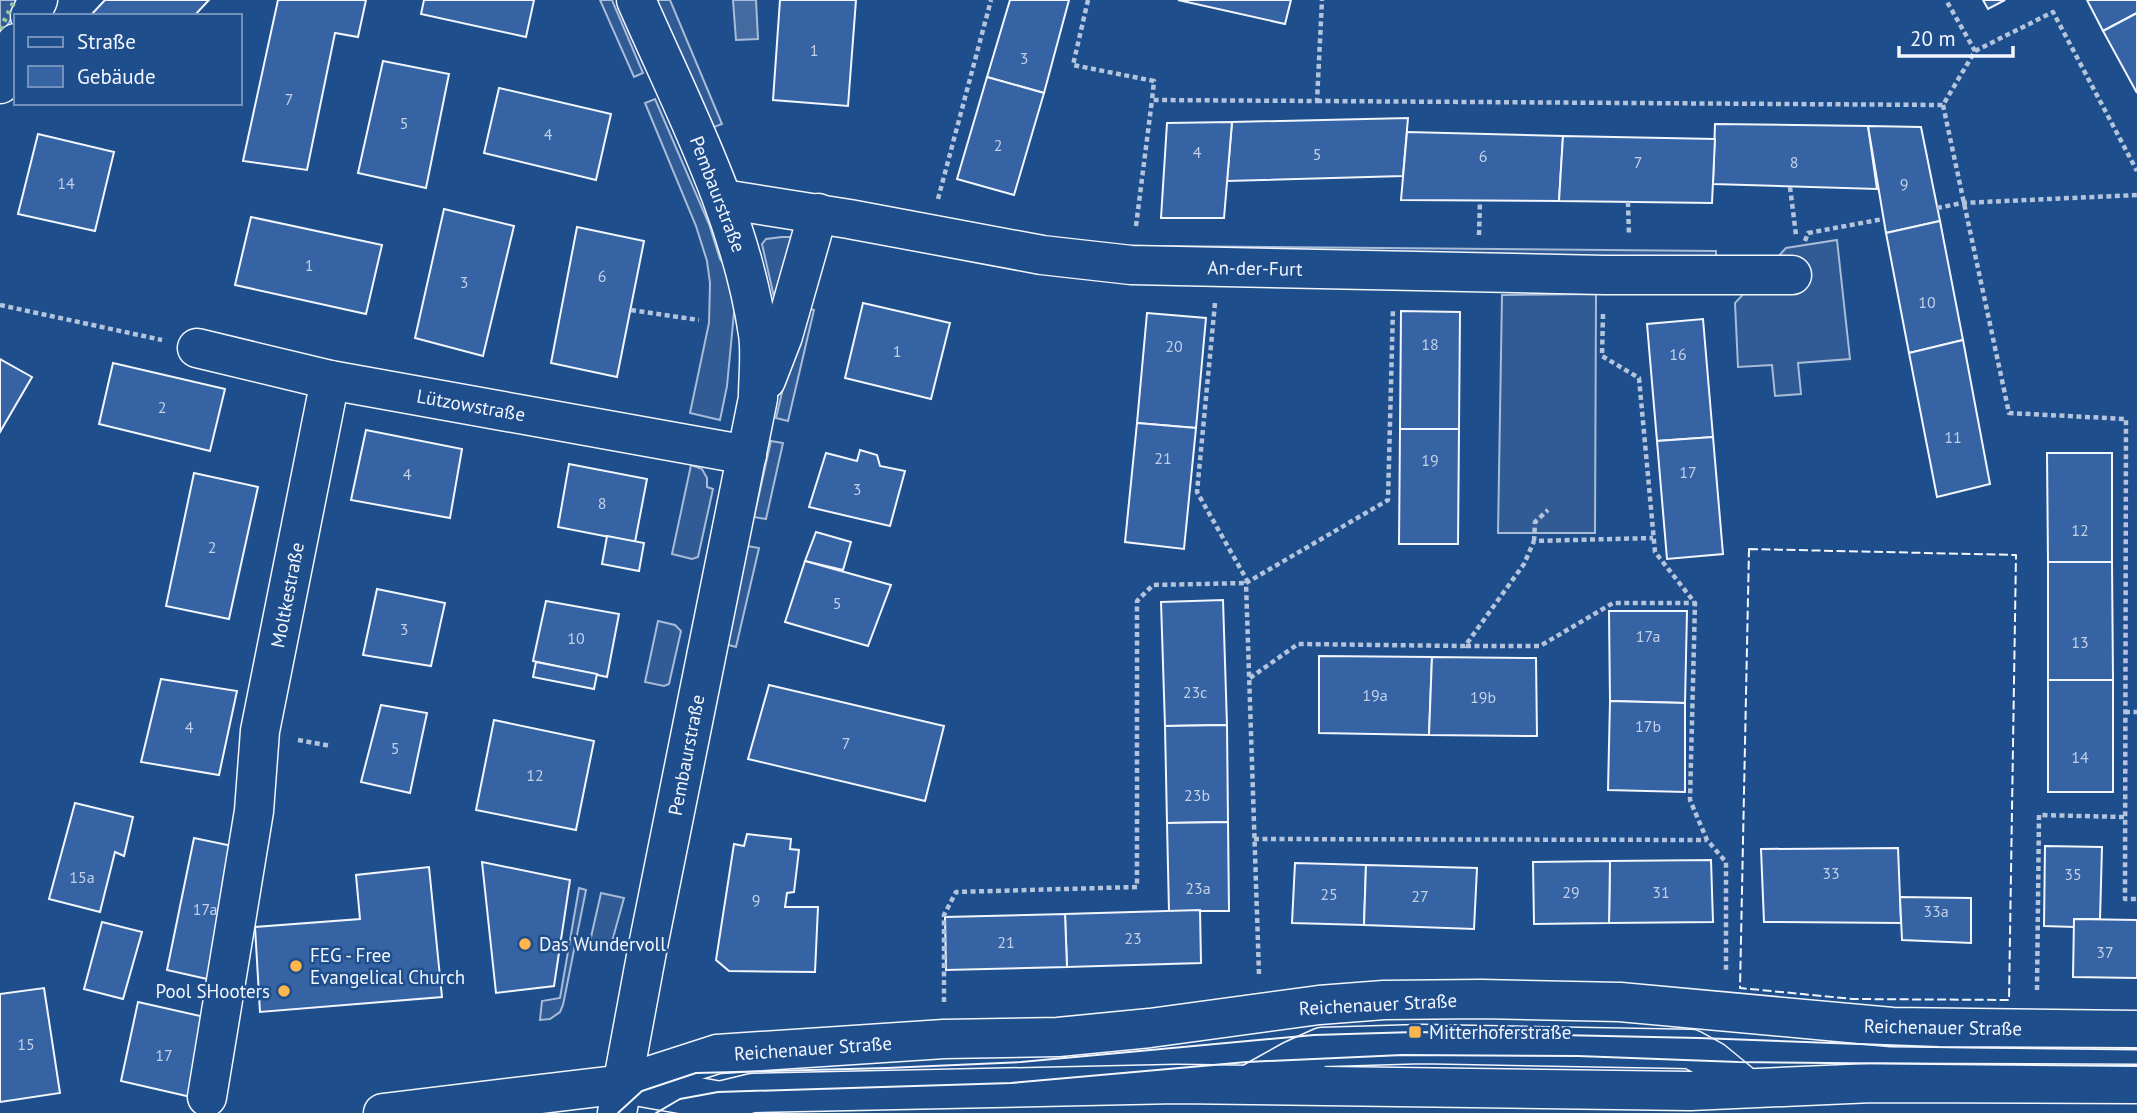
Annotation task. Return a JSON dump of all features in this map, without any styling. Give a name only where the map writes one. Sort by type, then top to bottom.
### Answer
[{"type":"street","name":"Pembaurstraße","points":[[620,1098],[758,398],[759,336],[744,262],[723,199],[636,0]]},
{"type":"street","points":[[0,84],[14,48]]},
{"type":"street","name":"An-der-Furt","points":[[723,199],[818,213],[1042,255],[1132,265],[1577,275],[1792,275]]},
{"type":"street","name":"Pembaurstraße","points":[[758,398],[783,337],[818,213]]},
{"type":"street","name":"Lützowstraße","points":[[197,348],[330,380],[747,455]]},
{"type":"street","name":"Moltkestraße","points":[[207,1097],[254,811],[260,731],[330,380]]},
{"type":"street","name":"Reichenauer Straße","points":[[620,1098],[717,1054],[944,1039],[1058,1037],[1150,1028],[1260,1000],[1319,1005],[1445,999],[1620,1002],[1726,999],[1892,1027],[2137,1030]]},
{"type":"street","points":[[1691,1049],[1709,1038],[1726,999]]},
{"type":"street","points":[[1260,1000],[1294,1036],[1322,1047]]},
{"type":"street","points":[[1249,1099],[1293,1060],[1322,1047],[1435,1044],[1691,1049],[1713,1061],[1745,1101]]},
{"type":"street","name":"Reichenauer Straße","points":[[383,1113],[620,1098],[720,1101],[753,1093],[942,1100],[1249,1099],[1690,1091],[1745,1101],[1871,1083],[2137,1084]]},
{"type":"path","points":[[937,201],[991,0]]},
{"type":"path","points":[[1088,0],[1073,65],[1154,81],[1135,231]]},
{"type":"path","points":[[1317,101],[1322,0]]},
{"type":"path","points":[[1946,0],[1975,51]]},
{"type":"path","points":[[2137,171],[2053,12],[1975,51],[1943,105],[2009,413],[2126,419],[2125,898],[2137,899]]},
{"type":"path","points":[[1152,100],[1943,105]]},
{"type":"path","points":[[1790,187],[1796,235]]},
{"type":"path","points":[[1937,208],[1962,203],[2137,195]]},
{"type":"path","points":[[1479,236],[1480,201]]},
{"type":"path","points":[[1628,202],[1629,238]]},
{"type":"path","points":[[1808,233],[1883,219]]},
{"type":"path","points":[[1216,293],[1196,492],[1247,583],[1260,1000]]},
{"type":"path","points":[[944,1004],[944,915],[957,892],[1137,887],[1137,601],[1153,585],[1247,583],[1388,500],[1393,295]]},
{"type":"path","points":[[0,305],[197,348]]},
{"type":"path","points":[[631,310],[699,320]]},
{"type":"path","points":[[1603,310],[1602,356],[1639,378],[1655,552],[1695,603],[1690,800],[1707,840],[1726,862],[1726,999]]},
{"type":"path","points":[[1465,646],[1524,564],[1534,541],[1535,522],[1548,510]]},
{"type":"path","points":[[1534,541],[1653,538]]},
{"type":"path","points":[[1249,678],[1298,644],[1540,646],[1614,603],[1695,603]]},
{"type":"path","points":[[2125,712],[2137,712]]},
{"type":"path","points":[[2036,1001],[2039,815],[2124,817]]},
{"type":"path","points":[[1254,839],[1707,840]]},
{"type":"shaded area","points":[[0,0],[22,0],[0,38]]},
{"type":"shaded area","points":[[600,0],[612,0],[643,73],[634,77]]},
{"type":"shaded area","points":[[655,0],[670,0],[722,124],[709,129]]},
{"type":"shaded area","points":[[733,0],[756,0],[758,39],[736,40]]},
{"type":"shaded area","points":[[655,99],[709,224],[720,259],[727,268],[735,302],[727,386],[720,420],[690,413],[709,323],[710,283],[707,261],[696,226],[645,103]]},
{"type":"shaded area","points":[[793,237],[774,297],[762,244],[766,239]]},
{"type":"shaded area","points":[[1837,240],[1850,359],[1798,363],[1801,394],[1775,396],[1772,365],[1738,367],[1735,303],[1786,248]]},
{"type":"shaded area","points":[[1153,246],[1716,251],[1716,262],[1153,256]]},
{"type":"shaded area","points":[[1596,294],[1595,533],[1498,533],[1502,295]]},
{"type":"shaded area","points":[[802,307],[814,310],[788,421],[776,418]]},
{"type":"shaded area","points":[[771,441],[783,443],[766,519],[754,517]]},
{"type":"shaded area","points":[[691,465],[702,469],[707,478],[707,487],[713,489],[698,557],[692,559],[672,554]]},
{"type":"shaded area","points":[[747,546],[759,548],[736,647],[725,644]]},
{"type":"shaded area","points":[[658,621],[675,625],[681,631],[669,684],[664,686],[645,682]]},
{"type":"shaded area","points":[[579,888],[586,890],[563,1005],[560,1012],[550,1019],[540,1020],[542,1001],[560,998]]},
{"type":"shaded area","points":[[601,893],[624,898],[610,949],[589,946]]},
{"type":"building","points":[[105,0],[209,0],[196,14],[92,14]]},
{"type":"building","points":[[278,0],[366,0],[358,37],[335,33],[307,170],[243,161]]},
{"type":"building","points":[[424,0],[534,0],[526,37],[421,14]]},
{"type":"building","points":[[780,0],[856,0],[848,106],[773,100]]},
{"type":"building","points":[[1010,0],[1069,0],[1044,93],[987,77]]},
{"type":"building","points":[[1178,0],[1291,0],[1285,24]]},
{"type":"building","points":[[1983,0],[2005,0],[1988,9]]},
{"type":"building","points":[[2087,0],[2137,0],[2137,13],[2103,31]]},
{"type":"building","points":[[2137,13],[2137,93],[2103,31]]},
{"type":"building","points":[[383,61],[449,74],[426,188],[358,173]]},
{"type":"building","points":[[987,77],[1044,93],[1014,195],[957,179]]},
{"type":"building","points":[[499,88],[611,114],[596,180],[484,153]]},
{"type":"building","points":[[1408,118],[1403,176],[1227,181],[1232,122]]},
{"type":"building","points":[[1232,122],[1224,218],[1161,218],[1167,123]]},
{"type":"building","points":[[1715,124],[1868,126],[1877,189],[1713,184]]},
{"type":"building","points":[[1868,126],[1921,127],[1940,221],[1886,233]]},
{"type":"building","points":[[1407,132],[1563,136],[1559,201],[1401,200]]},
{"type":"building","points":[[38,134],[114,152],[95,231],[18,214]]},
{"type":"building","points":[[1563,136],[1715,139],[1712,203],[1559,201]]},
{"type":"building","points":[[444,209],[514,226],[483,356],[415,338]]},
{"type":"building","points":[[251,217],[382,245],[366,314],[235,285]]},
{"type":"building","points":[[1940,221],[1963,340],[1909,353],[1886,233]]},
{"type":"building","points":[[577,227],[644,241],[617,377],[551,363]]},
{"type":"building","points":[[863,303],[950,323],[931,399],[845,378]]},
{"type":"building","points":[[1401,311],[1460,312],[1459,429],[1400,429]]},
{"type":"building","points":[[1147,313],[1206,318],[1196,428],[1137,423]]},
{"type":"building","points":[[1703,319],[1713,437],[1657,441],[1647,324]]},
{"type":"building","points":[[1963,340],[1990,484],[1937,497],[1909,353]]},
{"type":"building","points":[[0,359],[32,377],[0,432]]},
{"type":"building","points":[[113,363],[225,389],[210,451],[99,424]]},
{"type":"building","points":[[1137,423],[1196,428],[1184,549],[1125,542]]},
{"type":"building","points":[[1400,429],[1459,429],[1458,544],[1399,544]]},
{"type":"building","points":[[366,430],[462,449],[450,518],[351,500]]},
{"type":"building","points":[[1713,437],[1723,554],[1667,559],[1657,441]]},
{"type":"building","points":[[860,450],[877,455],[880,466],[905,471],[890,526],[809,507],[826,453],[857,461]]},
{"type":"building","points":[[2047,453],[2112,453],[2112,562],[2048,562]]},
{"type":"building","points":[[569,464],[647,479],[635,542],[558,527]]},
{"type":"building","points":[[194,473],[258,487],[229,619],[166,606]]},
{"type":"building","points":[[816,532],[851,542],[843,570],[805,561]]},
{"type":"building","points":[[607,536],[644,543],[639,571],[602,564]]},
{"type":"building","points":[[805,561],[891,585],[868,646],[785,622]]},
{"type":"building","points":[[2048,562],[2112,562],[2113,680],[2048,680]]},
{"type":"building","points":[[377,589],[445,603],[431,666],[363,655]]},
{"type":"building","points":[[1223,600],[1227,725],[1165,726],[1161,602]]},
{"type":"building","points":[[546,601],[619,614],[607,677],[533,661]]},
{"type":"building","points":[[1609,611],[1687,611],[1685,703],[1610,701]]},
{"type":"building","points":[[1319,656],[1432,657],[1429,735],[1319,733]]},
{"type":"building","points":[[1432,657],[1536,658],[1537,736],[1429,735]]},
{"type":"building","points":[[536,662],[597,674],[594,689],[533,677]]},
{"type":"building","points":[[161,679],[237,691],[219,775],[141,762]]},
{"type":"building","points":[[2048,680],[2113,680],[2113,792],[2048,792]]},
{"type":"building","points":[[769,685],[944,726],[925,801],[748,759]]},
{"type":"building","points":[[1610,701],[1685,703],[1685,792],[1608,790]]},
{"type":"building","points":[[381,705],[427,713],[410,793],[361,782]]},
{"type":"building","points":[[494,720],[594,741],[576,830],[476,810]]},
{"type":"building","points":[[1227,725],[1228,822],[1167,823],[1165,726]]},
{"type":"building","points":[[75,803],[133,817],[124,856],[115,852],[100,912],[49,899]]},
{"type":"building","points":[[1228,822],[1229,911],[1169,911],[1167,823]]},
{"type":"building","points":[[747,834],[791,839],[790,849],[799,850],[794,892],[787,893],[785,907],[818,907],[815,972],[729,971],[716,960],[734,844],[744,846]]},
{"type":"building","points":[[194,838],[242,848],[216,981],[167,970]]},
{"type":"building","points":[[2045,846],[2102,847],[2100,919],[2074,919],[2074,927],[2044,926]]},
{"type":"building","points":[[1898,848],[1901,923],[1764,922],[1761,849]]},
{"type":"building","points":[[1711,860],[1713,922],[1609,923],[1610,861]]},
{"type":"building","points":[[1610,861],[1609,923],[1534,924],[1533,862]]},
{"type":"building","name":"Das Wundervoll","points":[[482,862],[570,880],[554,986],[496,993]]},
{"type":"building","points":[[1295,863],[1366,865],[1364,925],[1292,923]]},
{"type":"building","points":[[1366,865],[1477,868],[1474,929],[1364,925]]},
{"type":"building","points":[[429,867],[442,997],[260,1012],[255,927],[360,919],[356,875]]},
{"type":"building","points":[[1900,897],[1971,898],[1971,943],[1902,940]]},
{"type":"building","points":[[1200,910],[1201,963],[1067,967],[1065,914]]},
{"type":"building","points":[[1065,914],[1067,967],[946,970],[945,917]]},
{"type":"building","points":[[2074,919],[2137,920],[2137,978],[2073,977]]},
{"type":"building","points":[[102,922],[142,932],[123,999],[84,989]]},
{"type":"building","points":[[44,988],[60,1093],[0,1102],[0,994]]},
{"type":"building","points":[[138,1002],[209,1018],[191,1097],[121,1081]]},
{"type":"tram line","points":[[618,1113],[642,1091],[696,1073],[1021,1062],[1314,1035],[1415,1032],[1699,1038],[1939,1047],[2137,1048]]},
{"type":"tram line","points":[[656,1113],[680,1099],[718,1092],[1011,1083],[1247,1062],[1402,1055],[2137,1066]]},
{"type":"hedge","points":[[0,29],[15,0]]},
{"type":"fence","points":[[1749,549],[2016,555],[2009,1000],[1853,999],[1740,988],[1749,549]]},
{"type":"place","name":"Das Wundervoll","points":[[525,944]]},
{"type":"place","name":"FEG - Free Evangelical Church","points":[[296,966]]},
{"type":"place","name":"Pool SHooters","points":[[284,991]]},
{"type":"place","name":"Mitterhoferstraße","points":[[1415,1032]]}]
